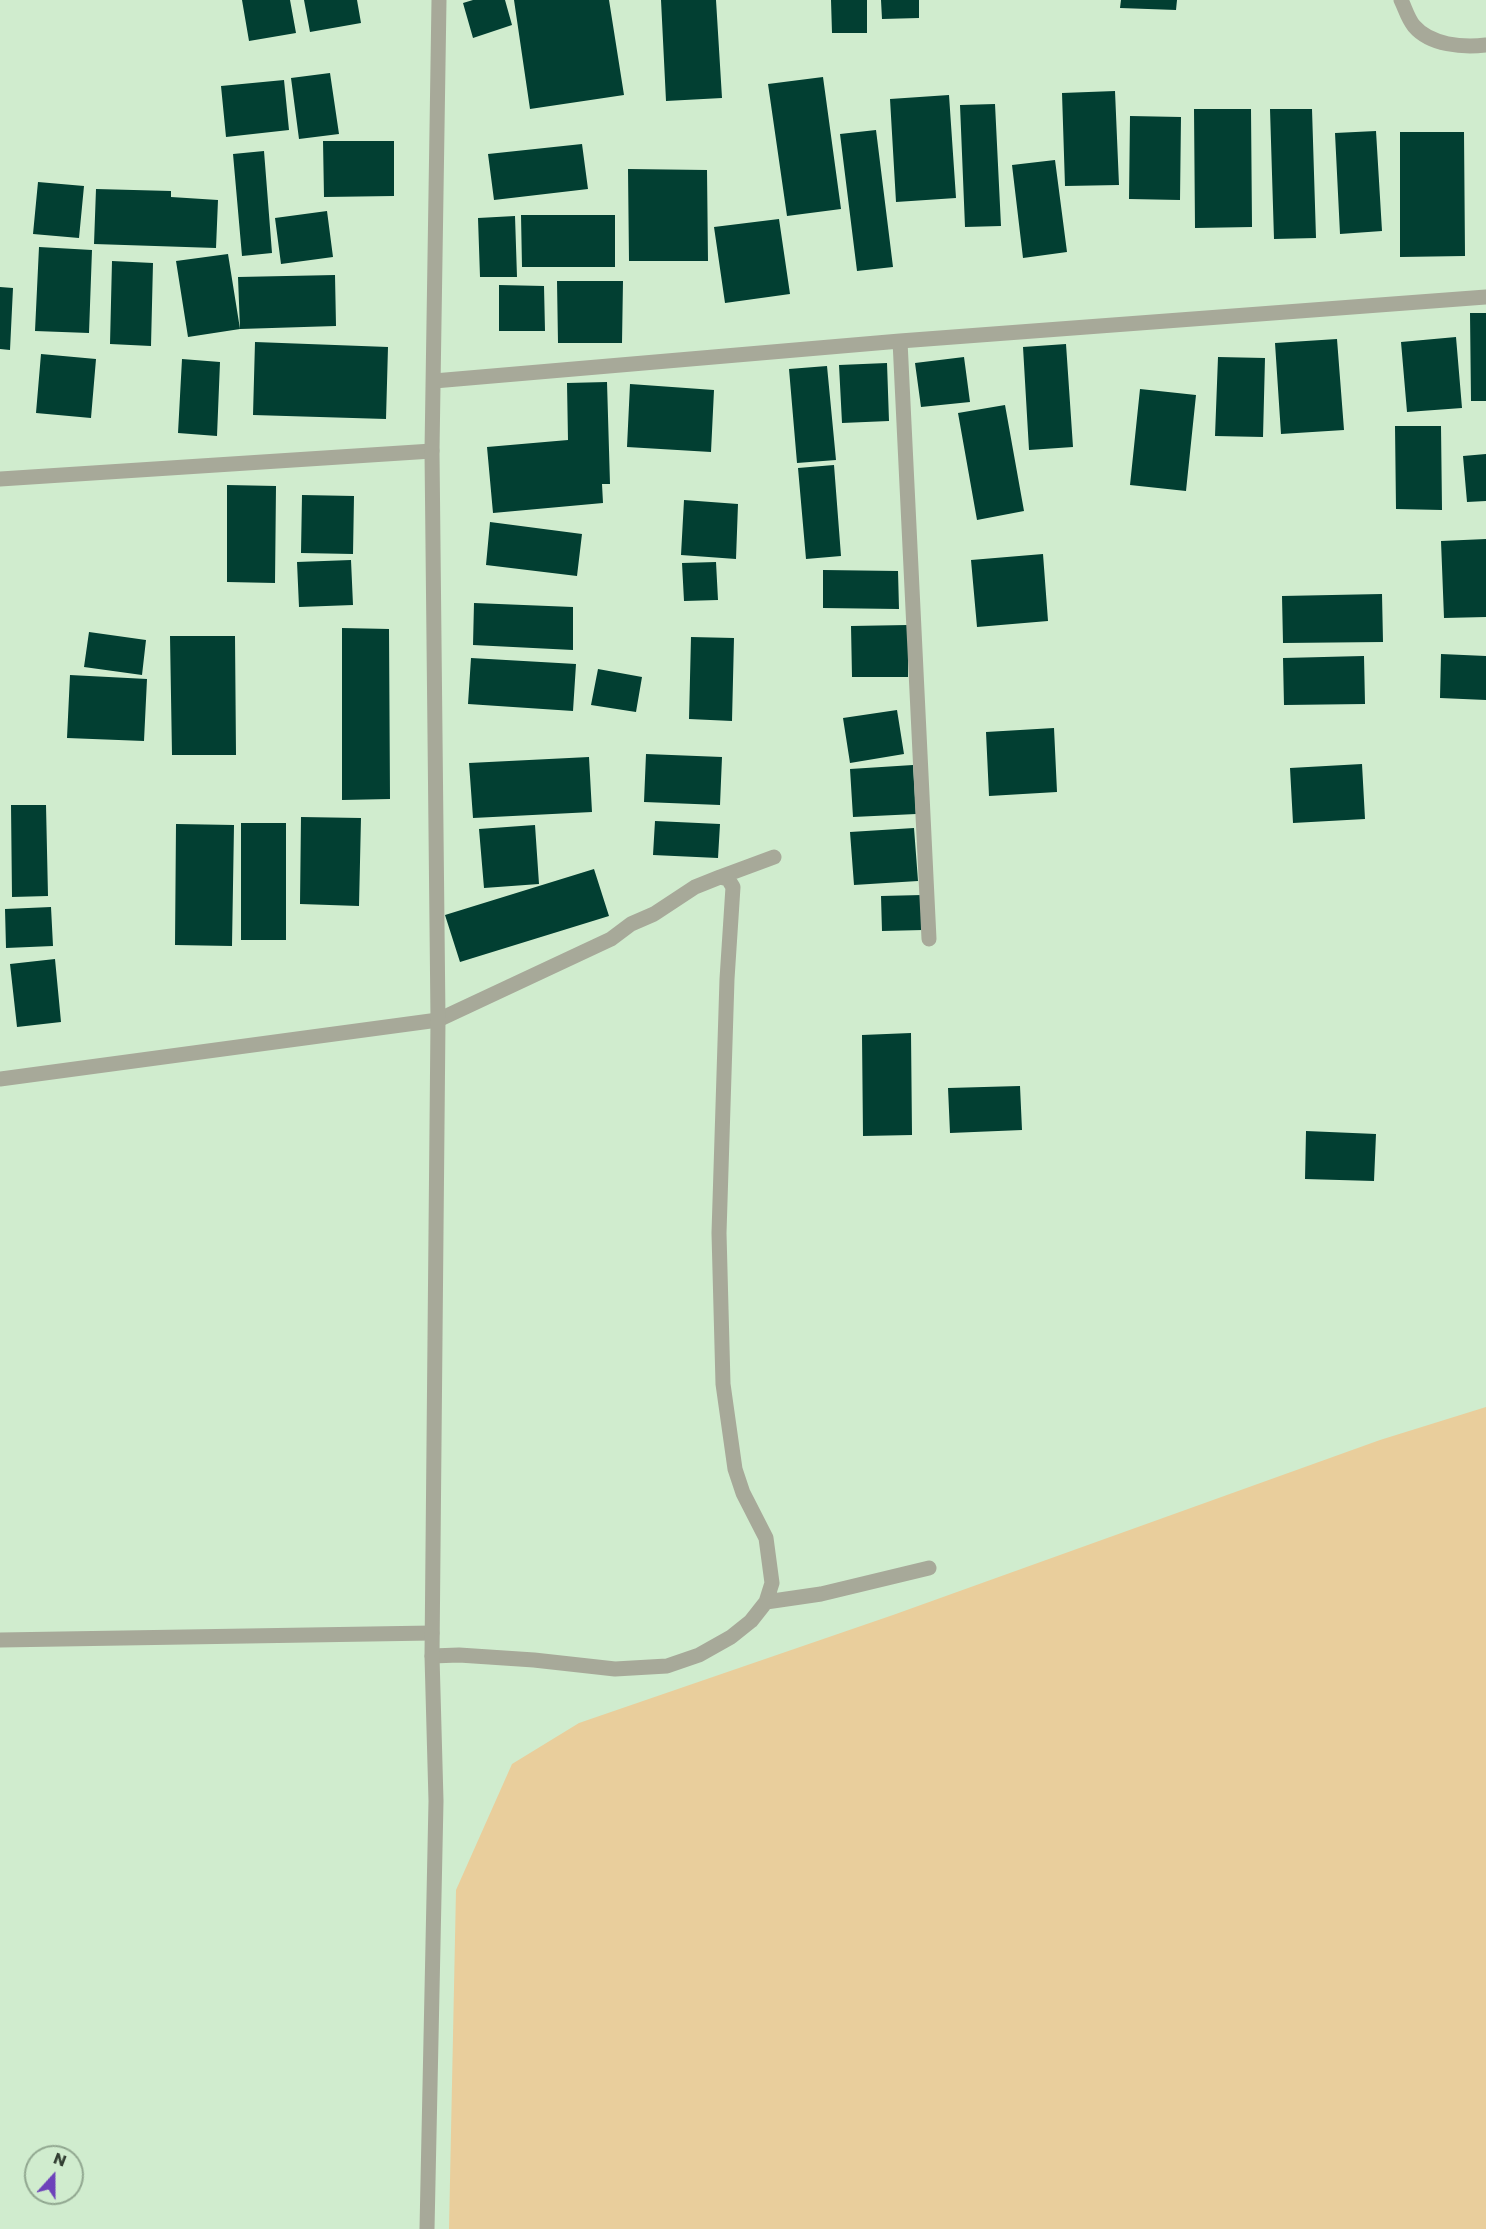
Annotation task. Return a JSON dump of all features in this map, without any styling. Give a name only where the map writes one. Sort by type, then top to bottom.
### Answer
[{"type":"street","points":[[427,2229],[436,1801],[432,1633],[438,1020],[432,451],[439,0]]},
{"type":"street","points":[[1401,0],[1413,25],[1425,36],[1446,43],[1486,45]]},
{"type":"street","points":[[434,381],[900,341],[1486,297]]},
{"type":"street","points":[[900,341],[928,939]]},
{"type":"street","points":[[0,479],[432,451]]},
{"type":"street","points":[[0,1079],[438,1020],[611,939],[631,924],[654,914],[695,887],[774,857]]},
{"type":"street","points":[[432,1660],[459,1655],[615,1669],[667,1666],[699,1655],[732,1637],[751,1621],[766,1602],[772,1583],[766,1538],[743,1492],[735,1469],[723,1384],[718,1233],[733,887],[728,879],[720,877]]},
{"type":"street","points":[[766,1602],[821,1594],[929,1568]]},
{"type":"street","points":[[0,1640],[432,1633]]},
{"type":"shaded area","points":[[1486,1407],[1486,2229],[449,2229],[456,1890],[512,1764],[579,1723],[893,1615],[1380,1440]]},
{"type":"building","points":[[242,0],[290,0],[296,33],[249,41]]},
{"type":"building","points":[[304,0],[357,0],[361,23],[310,32]]},
{"type":"building","points":[[473,0],[505,0],[512,25],[473,38],[463,3]]},
{"type":"building","points":[[514,0],[609,0],[624,95],[530,109]]},
{"type":"building","points":[[661,0],[716,0],[722,98],[666,101]]},
{"type":"building","points":[[831,0],[867,0],[867,33],[832,33]]},
{"type":"building","points":[[881,0],[919,0],[919,18],[882,19]]},
{"type":"building","points":[[1121,0],[1177,0],[1176,10],[1120,8]]},
{"type":"building","points":[[330,73],[339,134],[299,139],[291,78]]},
{"type":"building","points":[[823,77],[841,209],[787,216],[768,84]]},
{"type":"building","points":[[284,80],[289,130],[226,137],[221,86]]},
{"type":"building","points":[[1115,91],[1119,185],[1065,186],[1062,93]]},
{"type":"building","points":[[949,95],[956,198],[896,202],[890,99]]},
{"type":"building","points":[[995,104],[1001,226],[965,227],[960,105]]},
{"type":"building","points":[[1194,109],[1251,109],[1252,227],[1195,228]]},
{"type":"building","points":[[1270,109],[1312,109],[1316,238],[1274,239]]},
{"type":"building","points":[[1130,116],[1181,117],[1180,200],[1129,199]]},
{"type":"building","points":[[876,130],[893,267],[857,271],[840,134]]},
{"type":"building","points":[[1376,131],[1382,231],[1340,234],[1335,133]]},
{"type":"building","points":[[1400,132],[1464,132],[1465,256],[1400,257]]},
{"type":"building","points":[[323,141],[394,141],[394,196],[324,197]]},
{"type":"building","points":[[582,144],[588,189],[494,200],[488,154]]},
{"type":"building","points":[[264,151],[272,253],[242,256],[233,154]]},
{"type":"building","points":[[1055,160],[1067,252],[1023,258],[1012,165]]},
{"type":"building","points":[[628,169],[707,170],[708,261],[629,261]]},
{"type":"building","points":[[38,182],[84,186],[79,238],[33,234]]},
{"type":"building","points":[[96,189],[171,191],[171,197],[218,200],[216,248],[94,244]]},
{"type":"building","points":[[327,211],[333,257],[281,264],[275,218]]},
{"type":"building","points":[[521,215],[615,215],[615,267],[522,267]]},
{"type":"building","points":[[515,216],[517,277],[480,277],[478,218]]},
{"type":"building","points":[[779,219],[790,294],[725,303],[714,227]]},
{"type":"building","points":[[39,247],[92,250],[89,333],[35,331]]},
{"type":"building","points":[[228,254],[240,329],[188,337],[176,261]]},
{"type":"building","points":[[112,261],[153,263],[151,346],[110,344]]},
{"type":"building","points":[[335,275],[336,326],[240,329],[238,277]]},
{"type":"building","points":[[557,281],[623,281],[622,343],[558,343]]},
{"type":"building","points":[[499,285],[544,286],[545,331],[499,331]]},
{"type":"building","points":[[0,287],[13,288],[10,350],[0,349]]},
{"type":"building","points":[[1470,313],[1486,313],[1486,401],[1471,401]]},
{"type":"building","points":[[1456,337],[1462,408],[1407,412],[1401,342]]},
{"type":"building","points":[[1337,339],[1344,430],[1281,434],[1275,343]]},
{"type":"building","points":[[255,342],[388,347],[386,419],[253,415]]},
{"type":"building","points":[[1066,344],[1073,447],[1029,450],[1023,347]]},
{"type":"building","points":[[41,354],[96,359],[91,418],[36,413]]},
{"type":"building","points":[[964,357],[970,402],[921,407],[915,363]]},
{"type":"building","points":[[1218,357],[1265,358],[1263,437],[1215,436]]},
{"type":"building","points":[[182,359],[220,362],[217,436],[178,433]]},
{"type":"building","points":[[887,363],[889,421],[842,423],[839,365]]},
{"type":"building","points":[[827,366],[836,460],[797,463],[789,369]]},
{"type":"building","points":[[607,382],[610,484],[602,484],[603,503],[493,513],[487,447],[568,440],[567,383]]},
{"type":"building","points":[[630,384],[714,390],[711,452],[627,447]]},
{"type":"building","points":[[1140,389],[1196,395],[1186,491],[1130,485]]},
{"type":"building","points":[[1005,405],[1024,511],[977,520],[958,413]]},
{"type":"building","points":[[1395,426],[1441,426],[1442,510],[1396,509]]},
{"type":"building","points":[[1486,454],[1486,501],[1467,502],[1463,456]]},
{"type":"building","points":[[834,465],[841,556],[806,559],[798,468]]},
{"type":"building","points":[[227,485],[276,486],[275,583],[227,582]]},
{"type":"building","points":[[302,495],[354,496],[353,554],[301,553]]},
{"type":"building","points":[[684,500],[738,504],[736,559],[681,555]]},
{"type":"building","points":[[490,522],[582,534],[577,576],[486,565]]},
{"type":"building","points":[[1486,539],[1486,617],[1444,618],[1441,541]]},
{"type":"building","points":[[1043,554],[1048,621],[977,627],[971,560]]},
{"type":"building","points":[[351,560],[353,605],[299,607],[297,562]]},
{"type":"building","points":[[716,562],[718,600],[684,601],[682,563]]},
{"type":"building","points":[[823,570],[898,571],[899,609],[823,608]]},
{"type":"building","points":[[1382,594],[1383,642],[1283,643],[1282,596]]},
{"type":"building","points":[[474,603],[573,607],[573,650],[473,645]]},
{"type":"building","points":[[908,625],[908,677],[852,677],[851,626]]},
{"type":"building","points":[[342,628],[389,629],[390,799],[342,800]]},
{"type":"building","points":[[89,632],[146,640],[142,675],[84,667]]},
{"type":"building","points":[[170,636],[235,636],[236,755],[172,755]]},
{"type":"building","points":[[691,637],[734,638],[732,721],[689,719]]},
{"type":"building","points":[[1441,654],[1486,656],[1486,700],[1440,698]]},
{"type":"building","points":[[1364,656],[1365,704],[1284,705],[1283,658]]},
{"type":"building","points":[[471,658],[576,664],[573,711],[468,704]]},
{"type":"building","points":[[598,669],[642,677],[636,712],[591,705]]},
{"type":"building","points":[[70,675],[147,679],[144,741],[67,738]]},
{"type":"building","points":[[897,710],[904,754],[850,763],[843,718]]},
{"type":"building","points":[[1054,728],[1057,792],[989,796],[986,732]]},
{"type":"building","points":[[646,754],[722,757],[720,805],[644,802]]},
{"type":"building","points":[[589,757],[592,812],[473,818],[469,763]]},
{"type":"building","points":[[1362,764],[1365,819],[1293,823],[1290,768]]},
{"type":"building","points":[[913,765],[916,814],[853,817],[850,769]]},
{"type":"building","points":[[11,805],[46,805],[48,896],[12,897]]},
{"type":"building","points":[[301,817],[361,818],[359,906],[300,904]]},
{"type":"building","points":[[655,821],[720,824],[718,858],[653,855]]},
{"type":"building","points":[[241,823],[286,823],[286,940],[241,940]]},
{"type":"building","points":[[176,824],[234,825],[232,946],[175,945]]},
{"type":"building","points":[[535,825],[539,884],[484,888],[479,829]]},
{"type":"building","points":[[914,828],[918,881],[854,885],[850,832]]},
{"type":"building","points":[[594,869],[609,916],[460,962],[445,915]]},
{"type":"building","points":[[922,895],[923,930],[882,931],[881,896]]},
{"type":"building","points":[[51,907],[53,946],[6,948],[5,909]]},
{"type":"building","points":[[55,959],[61,1022],[17,1027],[10,964]]},
{"type":"building","points":[[911,1033],[912,1135],[863,1136],[862,1035]]},
{"type":"building","points":[[1020,1086],[1022,1130],[950,1133],[948,1088]]},
{"type":"building","points":[[1306,1131],[1376,1134],[1374,1181],[1305,1179]]}]
